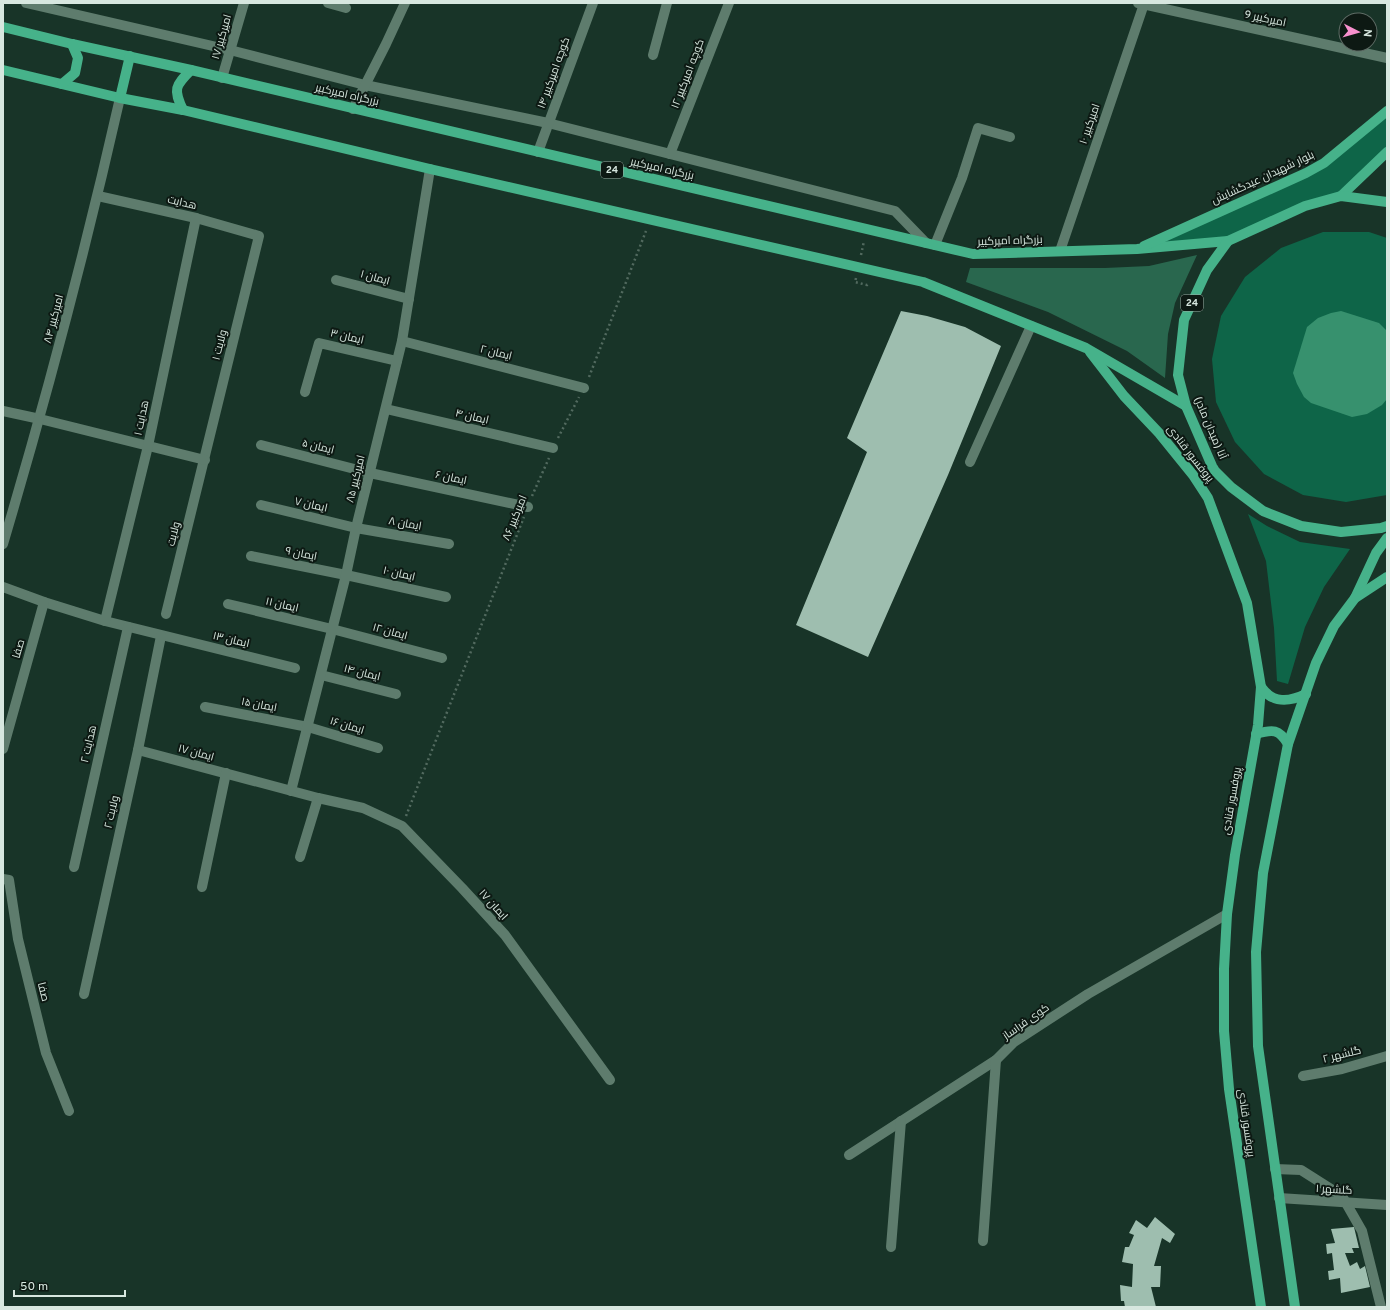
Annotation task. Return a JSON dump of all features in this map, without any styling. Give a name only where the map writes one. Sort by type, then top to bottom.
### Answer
[{"type":"main road","name":"بزرگراه امیرکبیر","points":[[3,27],[973,254],[1137,249],[1228,241]]},
{"type":"main road","points":[[62,84],[75,73],[78,58],[72,44]]},
{"type":"main road","points":[[120,98],[130,56]]},
{"type":"main road","points":[[3,70],[120,98],[183,110],[430,169],[923,282],[1086,348],[1186,406]]},
{"type":"main road","points":[[183,110],[176,95],[179,81],[191,70]]},
{"type":"main road","name":"بلوار شهیدان عیدگشایش","points":[[1137,249],[1306,173],[1324,163],[1387,111]]},
{"type":"main road","points":[[1341,196],[1387,152]]},
{"type":"main road","name":"آنا (میدان مادر)","points":[[1387,202],[1341,196],[1306,206],[1228,241],[1207,270],[1184,320],[1178,375],[1186,406],[1215,471],[1230,487],[1263,511],[1301,526],[1341,532],[1381,528],[1387,526]]},
{"type":"main road","name":"پروفسور قنادی","points":[[1086,348],[1124,396],[1159,433],[1193,475],[1208,498],[1247,603],[1261,687],[1258,725],[1235,855],[1227,914],[1224,969],[1224,1031],[1229,1089],[1261,1307]]},
{"type":"main road","points":[[1355,598],[1376,553],[1387,538]]},
{"type":"main road","name":"پروفسور قنادی","points":[[1295,1307],[1258,1046],[1256,952],[1263,873],[1288,744],[1316,663],[1334,626],[1355,598],[1387,577]]},
{"type":"main road","points":[[1261,687],[1266,694],[1283,700],[1295,699],[1306,694]]},
{"type":"main road","points":[[1256,734],[1268,730],[1274,730],[1280,733],[1288,744]]},
{"type":"street","points":[[26,3],[230,50],[365,85],[548,123],[895,210],[930,244],[962,178],[978,128],[1010,137]]},
{"type":"street","name":"امیرکبیر ۱۷","points":[[222,78],[244,3]]},
{"type":"street","points":[[328,3],[346,8]]},
{"type":"street","points":[[353,109],[404,3]]},
{"type":"street","name":"کوچه امیرکبیر ۱۴","points":[[538,152],[593,3]]},
{"type":"street","points":[[653,55],[667,3]]},
{"type":"street","name":"کوچه امیرکبیر ۱۲","points":[[670,154],[729,3]]},
{"type":"street","name":"امیرکبیر 9","points":[[1141,4],[1387,58]]},
{"type":"street","name":"امیرکبیر ۱۰","points":[[1060,251],[1141,4]]},
{"type":"street","name":"امیرکبیر ۸۴","points":[[3,544],[40,419],[98,196],[120,98]]},
{"type":"street","name":"امیرکبیر ۸۵","points":[[291,791],[346,575],[356,528],[402,342],[430,169]]},
{"type":"street","name":"هدایت","points":[[98,196],[196,218],[259,236]]},
{"type":"street","name":"هدایت ۱","points":[[105,621],[148,446],[196,218]]},
{"type":"street","name":"ولایت ۱","points":[[205,460],[259,236]]},
{"type":"street","name":"ایمان ۱","points":[[336,280],[409,299]]},
{"type":"street","points":[[970,462],[1032,326]]},
{"type":"street","name":"ایمان ۲","points":[[402,342],[584,388]]},
{"type":"street","name":"ایمان ۳","points":[[305,392],[319,343],[397,362]]},
{"type":"street","name":"ایمان ۴","points":[[386,409],[553,448]]},
{"type":"street","points":[[3,411],[205,460]]},
{"type":"street","name":"ایمان ۵","points":[[261,445],[370,473]]},
{"type":"street","name":"ولایت","points":[[166,614],[205,460]]},
{"type":"street","name":"ایمان ۶","points":[[370,473],[528,507]]},
{"type":"street","name":"ایمان ۷","points":[[261,505],[356,528]]},
{"type":"street","name":"ایمان ۸","points":[[356,528],[449,544]]},
{"type":"street","name":"ایمان ۹","points":[[251,556],[346,575]]},
{"type":"street","name":"ایمان ۱۰","points":[[346,575],[446,597]]},
{"type":"street","name":"ایمان ۱۳","points":[[3,586],[44,602],[105,621],[295,668]]},
{"type":"street","name":"صفا","points":[[3,749],[44,602]]},
{"type":"street","name":"ایمان ۱۱","points":[[228,604],[332,629]]},
{"type":"street","name":"هدایت ۲","points":[[74,867],[128,627]]},
{"type":"street","name":"ایمان ۱۲","points":[[332,629],[442,658]]},
{"type":"street","name":"ولایت ۲","points":[[84,994],[138,750],[161,636]]},
{"type":"street","name":"ایمان ۱۴","points":[[321,675],[396,694]]},
{"type":"street","name":"ایمان ۱۵","points":[[205,707],[308,727]]},
{"type":"street","name":"ایمان ۱۶","points":[[308,727],[378,748]]},
{"type":"street","name":"ایمان ۱۷","points":[[138,750],[318,798],[363,808],[402,826],[505,935],[610,1080]]},
{"type":"street","points":[[202,887],[226,773]]},
{"type":"street","points":[[300,857],[318,798]]},
{"type":"street","name":"صفا","points":[[3,879],[9,880],[18,939],[46,1053],[69,1111]]},
{"type":"street","name":"کوی فراساز","points":[[849,1155],[996,1060],[1014,1042],[1088,994],[1227,914]]},
{"type":"street","name":"گلشهر ۲","points":[[1303,1076],[1342,1069],[1387,1056]]},
{"type":"street","points":[[984,1241],[996,1060]]},
{"type":"street","points":[[891,1247],[901,1121]]},
{"type":"street","points":[[1275,1169],[1301,1170],[1342,1196],[1362,1231],[1381,1307]]},
{"type":"street","name":"گلشهر ۱","points":[[1279,1198],[1387,1205]]},
{"type":"path","name":"امیرکبیر ۸۶","points":[[402,826],[528,507],[553,448],[592,372],[650,219]]},
{"type":"path","points":[[860,259],[865,236]]},
{"type":"path","points":[[856,274],[855,282],[867,286]]},
{"type":"shaded area","points":[[1387,111],[1387,152],[1341,196],[1228,241],[1137,249],[1306,173]]},
{"type":"shaded area","points":[[1323,232],[1369,232],[1387,238],[1387,495],[1346,502],[1303,495],[1264,474],[1235,442],[1216,402],[1212,359],[1221,316],[1245,277],[1281,248]]},
{"type":"shaded area","points":[[1197,255],[1175,303],[1168,334],[1165,378],[1127,351],[1048,312],[966,282],[970,268],[1105,268],[1149,266]]},
{"type":"shaded area","points":[[1341,311],[1379,323],[1387,331],[1387,399],[1382,405],[1367,414],[1352,417],[1311,403],[1304,397],[1293,373],[1307,327],[1318,318]]},
{"type":"shaded area","points":[[1248,514],[1267,526],[1300,542],[1350,549],[1324,587],[1305,627],[1288,684],[1277,681],[1274,628],[1266,561]]},
{"type":"building","points":[[901,311],[927,316],[965,327],[1001,346],[948,475],[868,657],[796,625],[867,452],[847,438]]},
{"type":"building","points":[[1155,1217],[1175,1234],[1170,1243],[1162,1238],[1154,1266],[1161,1266],[1160,1287],[1151,1287],[1156,1307],[1125,1307],[1124,1301],[1121,1301],[1120,1285],[1132,1287],[1133,1264],[1122,1262],[1125,1247],[1129,1247],[1134,1235],[1129,1233],[1136,1220],[1147,1228]]},
{"type":"building","points":[[1354,1227],[1359,1248],[1352,1248],[1354,1253],[1345,1253],[1350,1266],[1357,1262],[1360,1269],[1365,1266],[1370,1287],[1341,1293],[1340,1278],[1329,1280],[1328,1271],[1334,1270],[1332,1253],[1327,1254],[1326,1244],[1335,1243],[1331,1229]]}]
